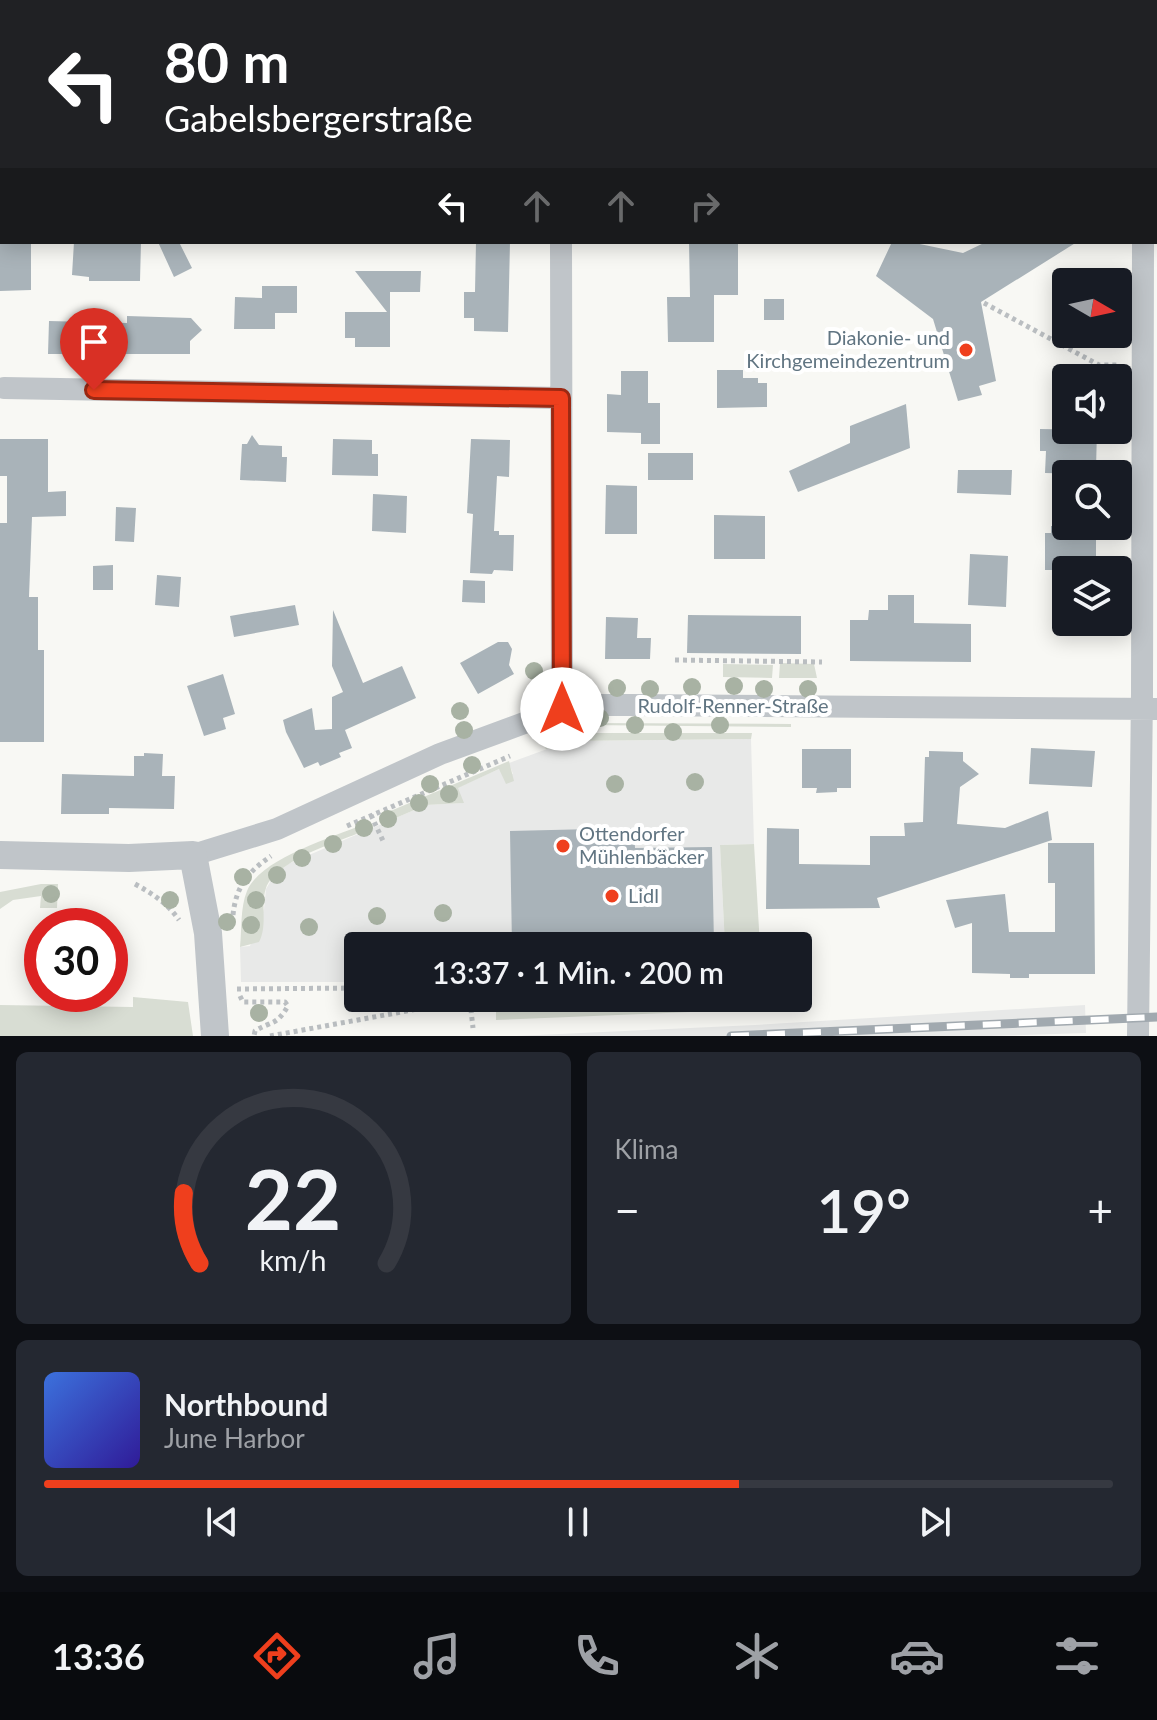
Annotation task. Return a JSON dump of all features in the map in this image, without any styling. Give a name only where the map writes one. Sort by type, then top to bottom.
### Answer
[{"type":"street","points":[[561,244],[562,709]]},
{"type":"street","points":[[1138,1036],[1150,709],[1142,365],[1143,244]]},
{"type":"street","points":[[4,388],[561,398]]},
{"type":"street","name":"Rudolf-Renner-Straße","points":[[0,855],[129,858],[193,855],[277,829],[440,754],[562,709],[632,705],[1150,709]]},
{"type":"street","points":[[193,855],[220,977],[215,1036]]},
{"type":"path","points":[[984,303],[1099,365],[1142,365]]},
{"type":"path","points":[[675,660],[822,662]]},
{"type":"path","points":[[384,843],[372,816],[516,753]]},
{"type":"path","points":[[129,858],[128,880],[156,895],[171,908],[182,925]]},
{"type":"path","points":[[233,922],[238,889],[246,875],[258,865]]},
{"type":"path","points":[[220,977],[344,987]]},
{"type":"path","points":[[243,1002],[285,1002],[288,1006],[279,1021],[255,1031],[254,1036]]},
{"type":"path","points":[[270,1036],[407,1012]]},
{"type":"path","points":[[471,1012],[473,1028]]},
{"type":"shaded area","points":[[780,663],[814,664],[817,678],[779,678]]},
{"type":"shaded area","points":[[723,664],[773,665],[772,678],[723,677]]},
{"type":"shaded area","points":[[585,723],[791,724],[791,727],[585,725],[547,733]]},
{"type":"shaded area","points":[[594,733],[752,733],[751,739],[569,741],[546,749],[544,746],[567,737]]},
{"type":"shaded area","points":[[751,739],[754,844],[720,845],[724,932],[344,932],[344,982],[241,982],[240,947],[250,946],[264,909],[266,889],[273,877],[288,864],[426,805],[463,803],[457,788],[499,769],[513,774],[509,763],[569,741]]},
{"type":"shaded area","points":[[509,761],[514,781],[506,784],[499,769],[458,788],[464,803],[426,805],[384,823],[381,815]]},
{"type":"shaded area","points":[[369,822],[372,828],[313,851],[273,877],[264,895],[263,929],[259,942],[240,947],[243,904],[255,879],[283,858]]},
{"type":"shaded area","points":[[754,844],[759,932],[724,932],[720,845]]},
{"type":"shaded area","points":[[58,884],[57,908],[40,908],[41,896],[13,900],[0,909],[0,892]]},
{"type":"shaded area","points":[[133,997],[188,1002],[193,1036],[0,1036],[0,1005],[24,1005],[24,1012],[128,1012],[128,1007],[133,1007]]},
{"type":"shaded area","points":[[1085,1005],[1086,1033],[990,1036],[516,1036],[755,1025]]},
{"type":"shaded area","points":[[496,1012],[691,1012],[496,1020]]},
{"type":"building","points":[[0,244],[31,244],[31,290],[0,291]]},
{"type":"building","points":[[74,244],[141,244],[140,281],[89,281],[89,277],[72,275]]},
{"type":"building","points":[[159,244],[180,244],[192,268],[174,277]]},
{"type":"building","points":[[476,244],[510,244],[508,332],[474,331],[474,318],[464,318],[464,292],[475,292]]},
{"type":"building","points":[[689,244],[738,244],[738,295],[714,295],[714,342],[668,342],[667,297],[690,297]]},
{"type":"building","name":"Diakonie- und Kirchgemeindezentrum","points":[[891,244],[920,244],[963,253],[982,244],[1074,244],[981,302],[996,381],[979,386],[982,395],[958,401],[933,319],[876,276]]},
{"type":"building","points":[[355,271],[421,271],[420,292],[390,292],[390,347],[355,347],[355,338],[345,338],[345,312],[387,312]]},
{"type":"building","points":[[262,286],[297,286],[297,313],[275,313],[275,329],[234,329],[235,297],[262,298]]},
{"type":"building","points":[[764,299],[784,299],[784,320],[764,320]]},
{"type":"building","points":[[127,316],[191,318],[202,330],[190,341],[190,354],[48,354],[49,321],[127,323]]},
{"type":"building","points":[[717,370],[743,370],[743,378],[758,378],[758,383],[767,383],[767,407],[717,408]]},
{"type":"building","points":[[621,371],[648,371],[648,403],[660,403],[660,444],[641,444],[641,433],[607,432],[607,394],[621,395]]},
{"type":"building","points":[[906,404],[910,448],[798,492],[789,471],[850,443],[850,426]]},
{"type":"building","points":[[1040,429],[1052,429],[1052,444],[1097,444],[1096,460],[1052,460],[1052,473],[1045,473],[1046,451],[1040,451]]},
{"type":"building","points":[[252,435],[259,445],[282,446],[282,457],[287,457],[286,482],[240,480],[242,444],[247,444]]},
{"type":"building","points":[[0,439],[48,439],[48,492],[66,491],[66,516],[32,517],[29,597],[38,597],[38,650],[44,650],[44,742],[0,742],[0,523],[7,523],[7,476],[0,476]]},
{"type":"building","points":[[333,439],[372,440],[372,454],[378,454],[378,476],[332,475]]},
{"type":"building","points":[[471,439],[510,440],[509,477],[497,476],[494,531],[499,531],[499,535],[514,535],[513,571],[470,573],[473,514],[467,513]]},
{"type":"building","points":[[648,453],[693,453],[693,480],[648,480]]},
{"type":"building","points":[[958,470],[1012,470],[1011,495],[957,493]]},
{"type":"building","points":[[606,485],[637,486],[637,534],[605,534]]},
{"type":"building","points":[[373,494],[407,496],[406,533],[372,531]]},
{"type":"building","points":[[116,507],[136,508],[134,542],[115,541]]},
{"type":"building","points":[[714,515],[765,516],[765,559],[714,559]]},
{"type":"building","points":[[1052,526],[1052,540],[1096,540],[1096,556],[1052,556],[1052,570],[1045,570],[1045,533],[1051,533]]},
{"type":"building","points":[[970,554],[1008,556],[1006,607],[968,605]]},
{"type":"building","points":[[113,565],[113,590],[93,590],[93,566]]},
{"type":"building","points":[[157,575],[181,577],[179,607],[155,605]]},
{"type":"building","points":[[463,580],[485,581],[485,603],[462,602]]},
{"type":"building","points":[[888,595],[914,595],[914,623],[971,624],[971,662],[850,661],[850,620],[868,620],[869,610],[888,610]]},
{"type":"building","points":[[295,605],[299,625],[234,637],[230,616]]},
{"type":"building","points":[[333,610],[363,683],[402,666],[416,698],[345,730],[352,748],[339,753],[341,757],[320,766],[318,762],[304,768],[283,720],[312,708],[315,730],[332,729],[332,697],[343,692],[332,666]]},
{"type":"building","points":[[688,615],[801,616],[801,654],[687,653]]},
{"type":"building","points":[[606,617],[638,618],[637,638],[651,638],[650,659],[605,659]]},
{"type":"building","points":[[498,642],[508,642],[512,649],[509,665],[514,674],[478,694],[460,663]]},
{"type":"building","points":[[223,674],[235,714],[223,718],[226,729],[204,736],[187,686]]},
{"type":"building","points":[[1031,748],[1095,751],[1092,787],[1029,784]]},
{"type":"building","points":[[802,749],[851,749],[851,788],[816,793],[817,788],[802,788]]},
{"type":"building","points":[[929,751],[963,752],[963,761],[979,774],[960,787],[957,824],[1005,828],[1048,811],[1052,840],[877,898],[880,908],[766,909],[767,828],[799,829],[799,864],[870,865],[870,836],[905,836],[904,823],[923,822],[925,757],[929,757]]},
{"type":"building","points":[[144,753],[163,754],[162,776],[175,776],[174,809],[109,808],[109,814],[61,814],[62,774],[134,776],[134,756],[144,756]]},
{"type":"building","name":"Lidl","points":[[634,828],[635,848],[712,847],[714,932],[512,932],[510,831]]},
{"type":"building","points":[[1048,843],[1094,843],[1095,974],[1029,974],[1029,978],[1010,978],[1010,974],[972,973],[972,923],[955,928],[946,900],[1005,894],[1009,932],[1055,932],[1055,883],[1048,883]]},
{"type":"railway","points":[[731,1036],[1157,1017]]},
{"type":"place","name":"Diakonie- und Kirchgemeindezentrum","points":[[966,350]]},
{"type":"place","name":"Ottendorfer Mühlenbäcker","points":[[563,846]]},
{"type":"place","name":"Lidl","points":[[612,896]]},
{"type":"route","points":[[94,390],[561,398],[562,709]]}]
